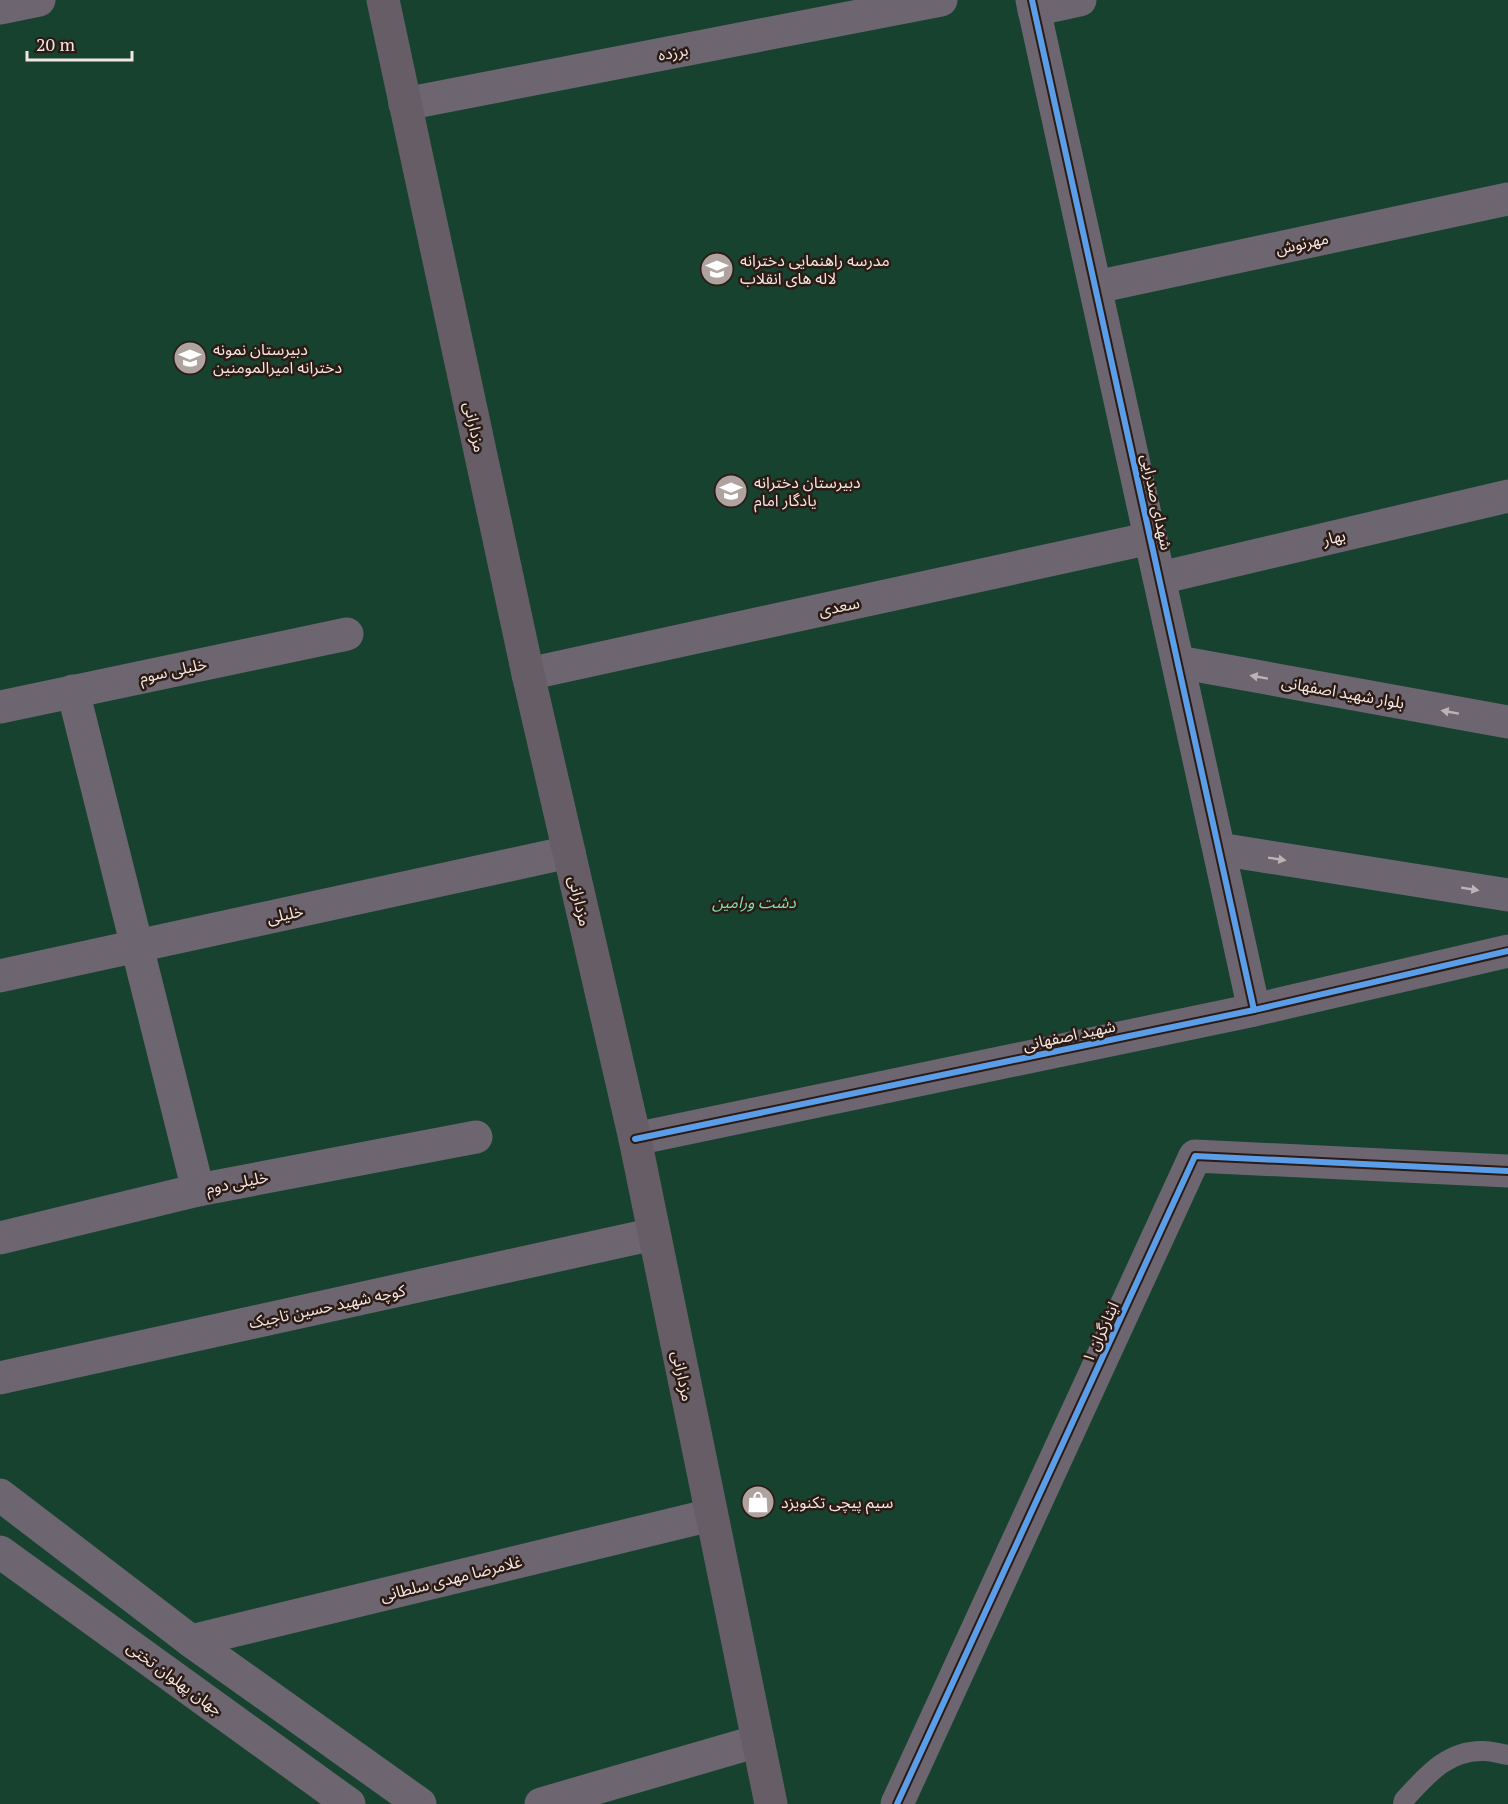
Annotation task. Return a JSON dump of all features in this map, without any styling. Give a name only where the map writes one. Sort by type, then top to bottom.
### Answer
[{"type":"main road","name":"مزدارانی","points":[[383,0],[528,674],[635,1139],[771,1804]]},
{"type":"street","points":[[0,9],[39,0]]},
{"type":"street","name":"برزده","points":[[405,104],[941,0]]},
{"type":"street","points":[[1033,5],[1080,0]]},
{"type":"street","name":"شهدای صدرایی","points":[[1033,5],[1254,1010]]},
{"type":"street","name":"مهرنوش","points":[[1096,287],[1508,199]]},
{"type":"street","name":"بهار","points":[[1160,578],[1508,496]]},
{"type":"street","name":"سعدی","points":[[528,674],[1151,538]]},
{"type":"street","name":"خلیلی سوم","points":[[0,707],[347,634]]},
{"type":"street","name":"بلوار شهید اصفهانی","points":[[1178,662],[1508,722]]},
{"type":"street","points":[[73,690],[198,1190]]},
{"type":"street","points":[[1219,849],[1508,895]]},
{"type":"street","name":"خلیلی","points":[[0,976],[569,852]]},
{"type":"street","name":"شهید اصفهانی","points":[[635,1139],[1254,1010],[1508,951]]},
{"type":"street","name":"خلیلی دوم","points":[[0,1238],[198,1190],[476,1137]]},
{"type":"street","name":"ایثارگران ۱","points":[[897,1804],[1195,1156],[1508,1171]]},
{"type":"street","name":"کوچه شهید حسین تاجیک","points":[[0,1378],[654,1234]]},
{"type":"street","points":[[0,1496],[191,1641],[420,1804]]},
{"type":"street","name":"غلامرضا مهدی سلطانی","points":[[191,1641],[711,1515]]},
{"type":"street","name":"جهان پهلوان تختی","points":[[0,1552],[162,1667],[329,1798]]},
{"type":"street","points":[[541,1804],[758,1741]]},
{"type":"street","points":[[329,1798],[349,1753]]},
{"type":"lane","points":[[1403,1804],[1433,1768],[1455,1756],[1484,1750],[1508,1755]]},
{"type":"green space","name":"دشت ورامین","points":[[0,0],[1508,0],[1508,1804],[0,1804]]},
{"type":"cycle path","points":[[1032,0],[1254,1010]]},
{"type":"cycle path","points":[[635,1139],[1254,1010],[1508,951]]},
{"type":"cycle path","points":[[897,1804],[1195,1156],[1508,1171]]},
{"type":"place","name":"مدرسه راهنمایی دخترانه لاله های انقلاب","points":[[717,269]]},
{"type":"place","name":"دبیرستان نمونه دخترانه امیرالمومنین","points":[[190,358]]},
{"type":"place","name":"دبیرستان دخترانه یادگار امام","points":[[731,491]]},
{"type":"place","name":"سیم پیچی تکنویزد","points":[[758,1502]]}]
